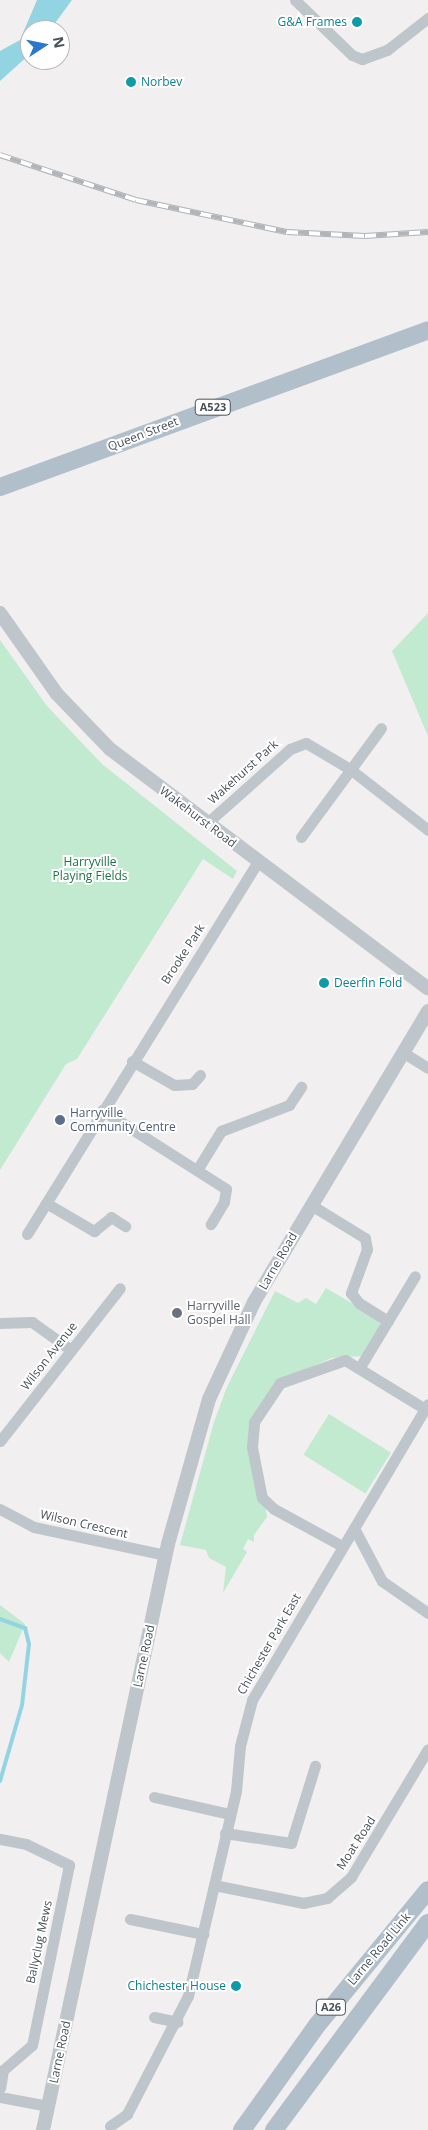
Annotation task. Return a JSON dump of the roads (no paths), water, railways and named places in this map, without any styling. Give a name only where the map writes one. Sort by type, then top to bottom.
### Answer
[{"type":"main road","name":"Queen Street","points":[[0,488],[428,330]]},
{"type":"main road","name":"Larne Road Link","points":[[242,2130],[318,2024],[428,1890]]},
{"type":"main road","name":"Larne Road Link","points":[[274,2130],[428,1924]]},
{"type":"street","points":[[295,0],[352,55],[362,59],[387,50],[428,18]]},
{"type":"street","name":"Wakehurst Road","points":[[0,613],[58,694],[110,749],[428,989]]},
{"type":"street","points":[[301,837],[381,728]]},
{"type":"street","name":"Wakehurst Park","points":[[207,823],[295,745],[312,744],[350,769],[428,830]]},
{"type":"street","name":"Brooke Park","points":[[27,1234],[132,1061],[258,862]]},
{"type":"street","name":"Larne Road","points":[[43,2130],[166,1555],[209,1399],[254,1302],[428,1011]]},
{"type":"street","points":[[404,1053],[428,1068]]},
{"type":"street","points":[[132,1061],[174,1085],[192,1084],[200,1075]]},
{"type":"street","points":[[197,1170],[221,1131],[289,1105],[301,1087]]},
{"type":"street","points":[[102,1110],[226,1189],[224,1202],[211,1224]]},
{"type":"street","points":[[46,1203],[94,1231],[111,1217],[125,1226]]},
{"type":"street","points":[[311,1205],[365,1238],[367,1249],[352,1285],[352,1295],[388,1321]]},
{"type":"street","points":[[360,1367],[415,1276]]},
{"type":"street","name":"Wilson Avenue","points":[[0,1441],[120,1288]]},
{"type":"street","points":[[0,1323],[30,1321],[71,1350]]},
{"type":"street","points":[[342,1546],[263,1500],[256,1485],[252,1434],[254,1422],[284,1381],[335,1361],[348,1360],[427,1406],[354,1528],[382,1581],[428,1613]]},
{"type":"street","name":"Wilson Crescent","points":[[0,1509],[34,1527],[166,1555]]},
{"type":"street","name":"Chichester Park East","points":[[110,2126],[127,2114],[177,2022],[203,1934],[230,1814],[252,1700],[354,1528]]},
{"type":"street","name":"Moat Road","points":[[214,1885],[302,1903],[327,1898],[351,1877],[428,1749]]},
{"type":"street","points":[[225,1833],[291,1843],[315,1766]]},
{"type":"street","points":[[154,1797],[230,1814]]},
{"type":"street","name":"Ballyclug Mews","points":[[0,1839],[26,1844],[69,1865],[32,2044],[3,2070],[0,2088]]},
{"type":"street","points":[[130,1919],[203,1934]]},
{"type":"street","points":[[154,2017],[177,2022]]},
{"type":"street","points":[[0,2097],[48,2106]]},
{"type":"water","points":[[37,0],[72,0],[57,20],[28,20]]},
{"type":"water","points":[[20,40],[20,63],[0,81],[0,51]]},
{"type":"waterway","points":[[0,1619],[25,1628],[29,1644],[22,1705],[0,1781]]},
{"type":"railway","points":[[0,155],[136,200],[287,232],[365,236],[428,232]]},
{"type":"place","name":"G&A Frames","points":[[357,22]]},
{"type":"place","name":"Norbev","points":[[131,82]]},
{"type":"place","name":"Deerfin Fold","points":[[324,983]]},
{"type":"place","name":"Harryville Community Centre","points":[[60,1120]]},
{"type":"place","name":"Harryville Gospel Hall","points":[[177,1313]]},
{"type":"place","name":"Chichester House","points":[[236,1986]]},
{"type":"park label","name":"Harryville Playing Fields","points":[[90,869]]}]
